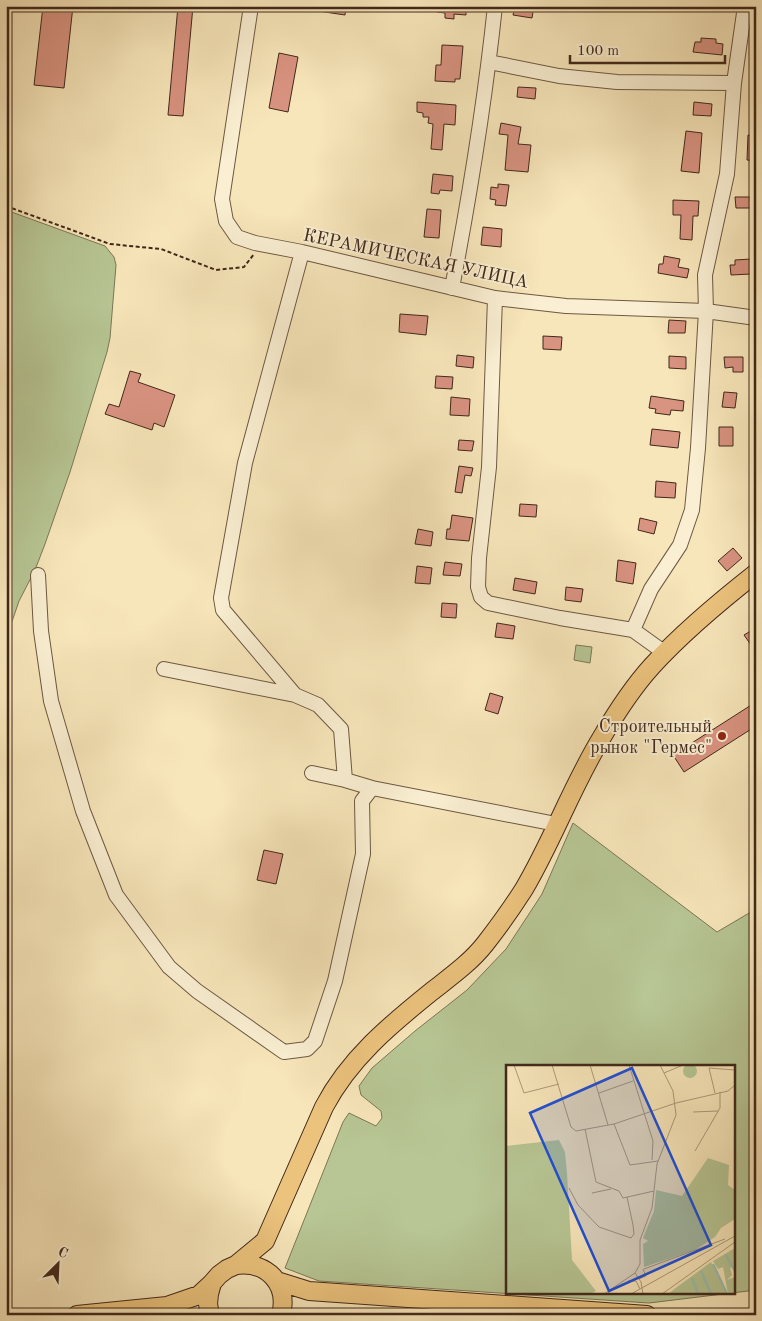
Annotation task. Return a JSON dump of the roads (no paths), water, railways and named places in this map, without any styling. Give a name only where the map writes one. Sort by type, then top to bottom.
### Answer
[{"type":"main road","points":[[77,1315],[167,1306],[199,1296],[219,1275],[236,1265],[265,1241],[313,1132],[338,1083],[356,1059],[374,1041],[400,1017],[464,965],[482,947],[524,888],[602,737],[655,671],[665,654],[714,607],[753,581]]},
{"type":"main road","points":[[265,1241],[274,1278],[283,1298],[281,1315]]},
{"type":"main road","points":[[236,1265],[257,1265],[274,1278],[310,1291],[647,1315]]},
{"type":"main road","points":[[210,1315],[208,1299],[212,1284]]},
{"type":"main road","points":[[140,1309],[158,1315]]},
{"type":"street","name":"КЕРАМИЧЕСКАЯ УЛИЦА","points":[[251,6],[222,199],[226,221],[237,237],[254,243],[302,252],[494,298],[566,306],[706,311],[756,318]]},
{"type":"street","points":[[452,288],[466,212],[496,6]]},
{"type":"street","points":[[633,630],[651,589],[680,545],[692,510],[698,448],[706,311],[705,275],[727,174],[734,83],[745,6]]},
{"type":"street","points":[[489,62],[559,76],[617,82],[734,83]]},
{"type":"street","points":[[295,695],[223,610],[221,598],[245,463],[302,252]]},
{"type":"street","points":[[494,298],[489,467],[479,558],[478,587],[481,597],[488,604],[633,630],[665,654]]},
{"type":"street","points":[[38,576],[41,631],[51,701],[83,811],[116,895],[169,967],[197,991],[284,1052],[307,1049],[315,1041],[335,981],[363,854],[362,802],[372,788]]},
{"type":"street","points":[[164,669],[295,695],[318,705],[341,729],[345,780]]},
{"type":"street","points":[[312,773],[372,788],[556,824]]},
{"type":"place","name":"Строительный рынок \"Гермес\"","points":[[722,736]]}]
